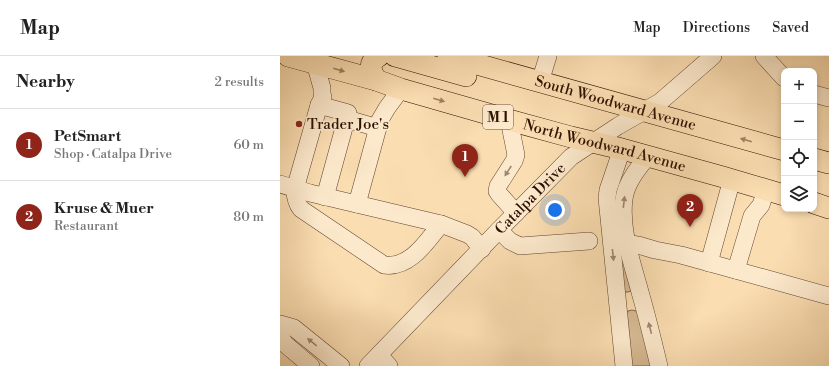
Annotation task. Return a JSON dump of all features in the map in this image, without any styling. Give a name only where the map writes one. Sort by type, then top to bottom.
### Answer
[{"type":"main road","name":"North Woodward Avenue","points":[[288,56],[376,80],[509,120],[728,178],[772,179],[778,189]]},
{"type":"main road","points":[[376,80],[370,68],[372,62],[379,56]]},
{"type":"main road","points":[[394,56],[511,88],[521,88],[540,82]]},
{"type":"main road","name":"South Woodward Avenue","points":[[448,56],[485,61],[540,82],[781,149]]},
{"type":"main road","points":[[817,160],[829,163]]},
{"type":"main road","points":[[817,191],[829,194]]},
{"type":"main road","points":[[817,204],[829,208]]},
{"type":"street","points":[[540,82],[548,56]]},
{"type":"street","points":[[764,56],[781,75]]},
{"type":"street","name":"Catalpa Drive","points":[[379,362],[482,248],[571,157],[618,126],[660,102],[711,57]]},
{"type":"street","points":[[287,186],[318,105],[323,97],[315,64]]},
{"type":"street","points":[[357,204],[383,114],[402,89]]},
{"type":"street","points":[[817,95],[829,98]]},
{"type":"street","points":[[318,105],[348,113],[325,197]]},
{"type":"street","points":[[347,119],[378,128]]},
{"type":"street","points":[[509,120],[516,155],[514,161],[498,186],[498,191],[516,213]]},
{"type":"street","points":[[622,149],[608,190],[608,198],[624,366]]},
{"type":"street","points":[[648,156],[636,171],[630,182],[624,197],[623,215],[627,243],[659,366]]},
{"type":"street","points":[[709,263],[728,178]]},
{"type":"street","points":[[287,186],[325,197],[441,224],[468,234],[482,248]]},
{"type":"street","points":[[287,186],[301,210],[384,265],[391,266],[409,260],[419,251],[441,224]]},
{"type":"street","points":[[736,270],[752,216],[778,189]]},
{"type":"street","points":[[499,230],[510,241],[520,246],[589,241]]},
{"type":"street","points":[[627,243],[736,270],[829,296]]},
{"type":"street","points":[[618,303],[642,299]]},
{"type":"street","points":[[280,324],[294,328],[341,366]]},
{"type":"street","points":[[280,336],[285,344],[311,366]]},
{"type":"shaded area","points":[[618,181],[622,183],[631,291],[628,292],[624,292],[614,190]]},
{"type":"shaded area","points":[[628,311],[636,311],[639,315],[652,366],[629,366],[626,314]]},
{"type":"place","name":"Trader Joe's","points":[[299,124]]},
{"type":"place","name":"PetSmart","points":[[465,177]]},
{"type":"place","name":"Kruse & Muer","points":[[690,227]]}]
